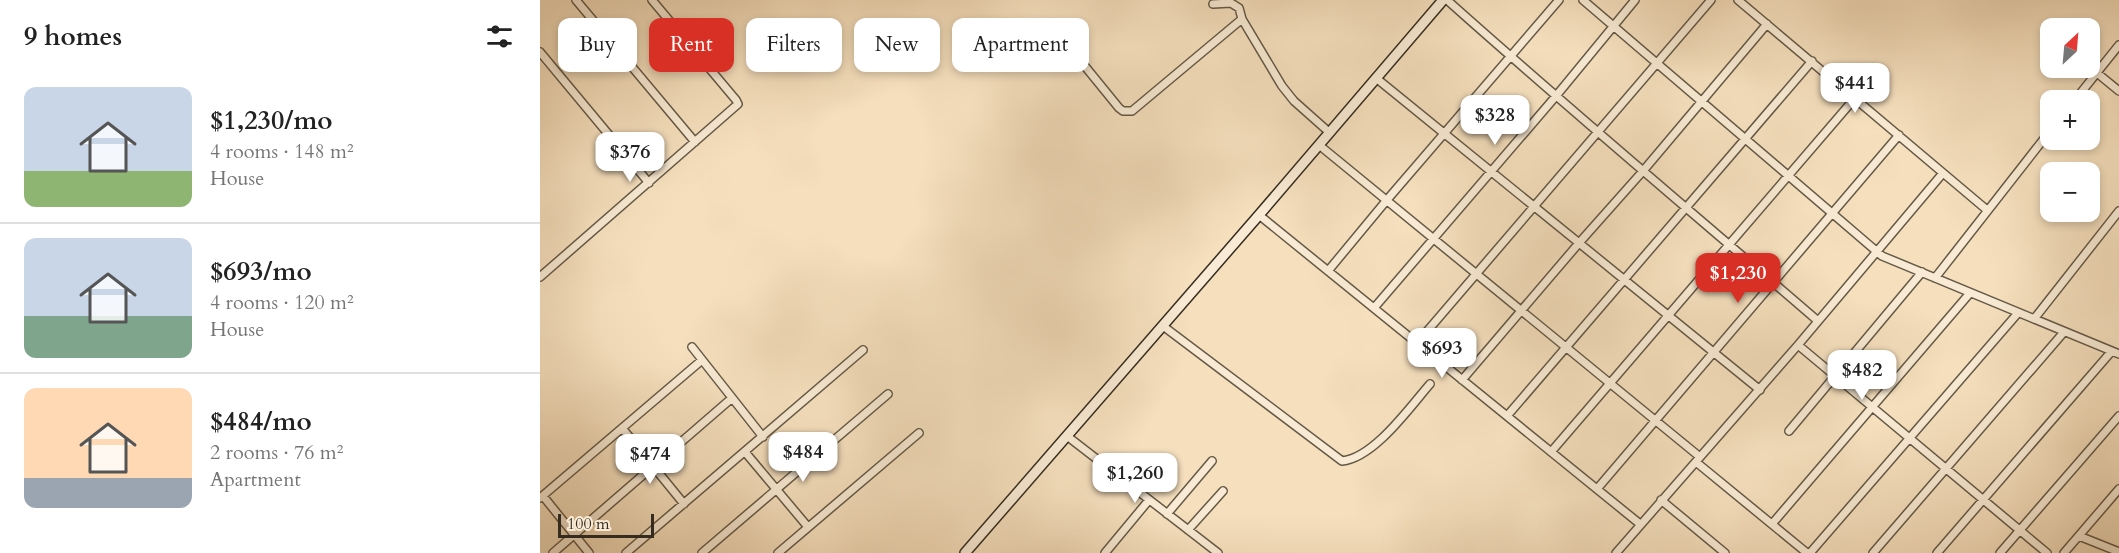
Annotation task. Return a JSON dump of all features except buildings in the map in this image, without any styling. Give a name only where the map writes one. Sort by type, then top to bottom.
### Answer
[{"type":"street","points":[[576,0],[696,142]]},
{"type":"street","points":[[540,277],[738,104],[652,0]]},
{"type":"street","points":[[965,553],[1445,0],[1818,321]]},
{"type":"street","points":[[1329,271],[1386,201],[1559,0]]},
{"type":"street","points":[[1582,0],[1832,214],[1888,259],[2115,353],[1937,553]]},
{"type":"street","points":[[1374,308],[1635,0]]},
{"type":"street","points":[[1417,343],[1711,0]]},
{"type":"street","points":[[1738,0],[1987,210]]},
{"type":"street","points":[[1213,4],[1235,5],[1241,11],[1242,19],[1288,93],[1303,111],[1330,133]]},
{"type":"street","points":[[1089,71],[1119,108],[1127,112],[1131,111],[1242,19]]},
{"type":"street","points":[[1462,380],[1767,24]]},
{"type":"street","points":[[2100,69],[2119,45]]},
{"type":"street","points":[[540,52],[649,183]]},
{"type":"street","points":[[1507,416],[1812,61]]},
{"type":"street","points":[[2100,75],[2119,91]]},
{"type":"street","points":[[1376,78],[1760,390]]},
{"type":"street","points":[[2083,90],[2093,78]]},
{"type":"street","points":[[1551,452],[1855,98]]},
{"type":"street","points":[[1596,489],[1899,135]]},
{"type":"street","points":[[1935,278],[2040,144]]},
{"type":"street","points":[[1318,146],[1655,420],[1772,524],[1809,553],[2018,313]]},
{"type":"street","points":[[1616,553],[1760,390],[1943,173]]},
{"type":"street","points":[[2034,319],[2119,211]]},
{"type":"street","points":[[1259,215],[1640,524]]},
{"type":"street","points":[[1789,431],[1922,272]]},
{"type":"street","points":[[1772,524],[1970,293]]},
{"type":"street","points":[[1162,326],[1342,461],[1361,455],[1375,446],[1430,384]]},
{"type":"street","points":[[1873,553],[2064,332]]},
{"type":"street","points":[[1798,345],[2047,553]]},
{"type":"street","points":[[692,347],[763,437]]},
{"type":"street","points":[[626,553],[863,350]]},
{"type":"street","points":[[590,553],[541,497],[702,360]]},
{"type":"street","points":[[702,553],[888,394]]},
{"type":"street","points":[[553,553],[732,398]]},
{"type":"street","points":[[2000,553],[2119,416]]},
{"type":"street","points":[[622,429],[684,504]]},
{"type":"street","points":[[778,553],[919,433]]},
{"type":"street","points":[[1067,436],[1218,553]]},
{"type":"street","points":[[745,452],[808,527]]},
{"type":"street","points":[[1167,514],[1212,461]]},
{"type":"street","points":[[2064,553],[2119,489]]},
{"type":"street","points":[[1188,530],[1223,491]]},
{"type":"street","points":[[1105,553],[1149,500]]},
{"type":"street","points":[[1661,500],[1725,553]]},
{"type":"street","points":[[2079,536],[2119,552]]}]
